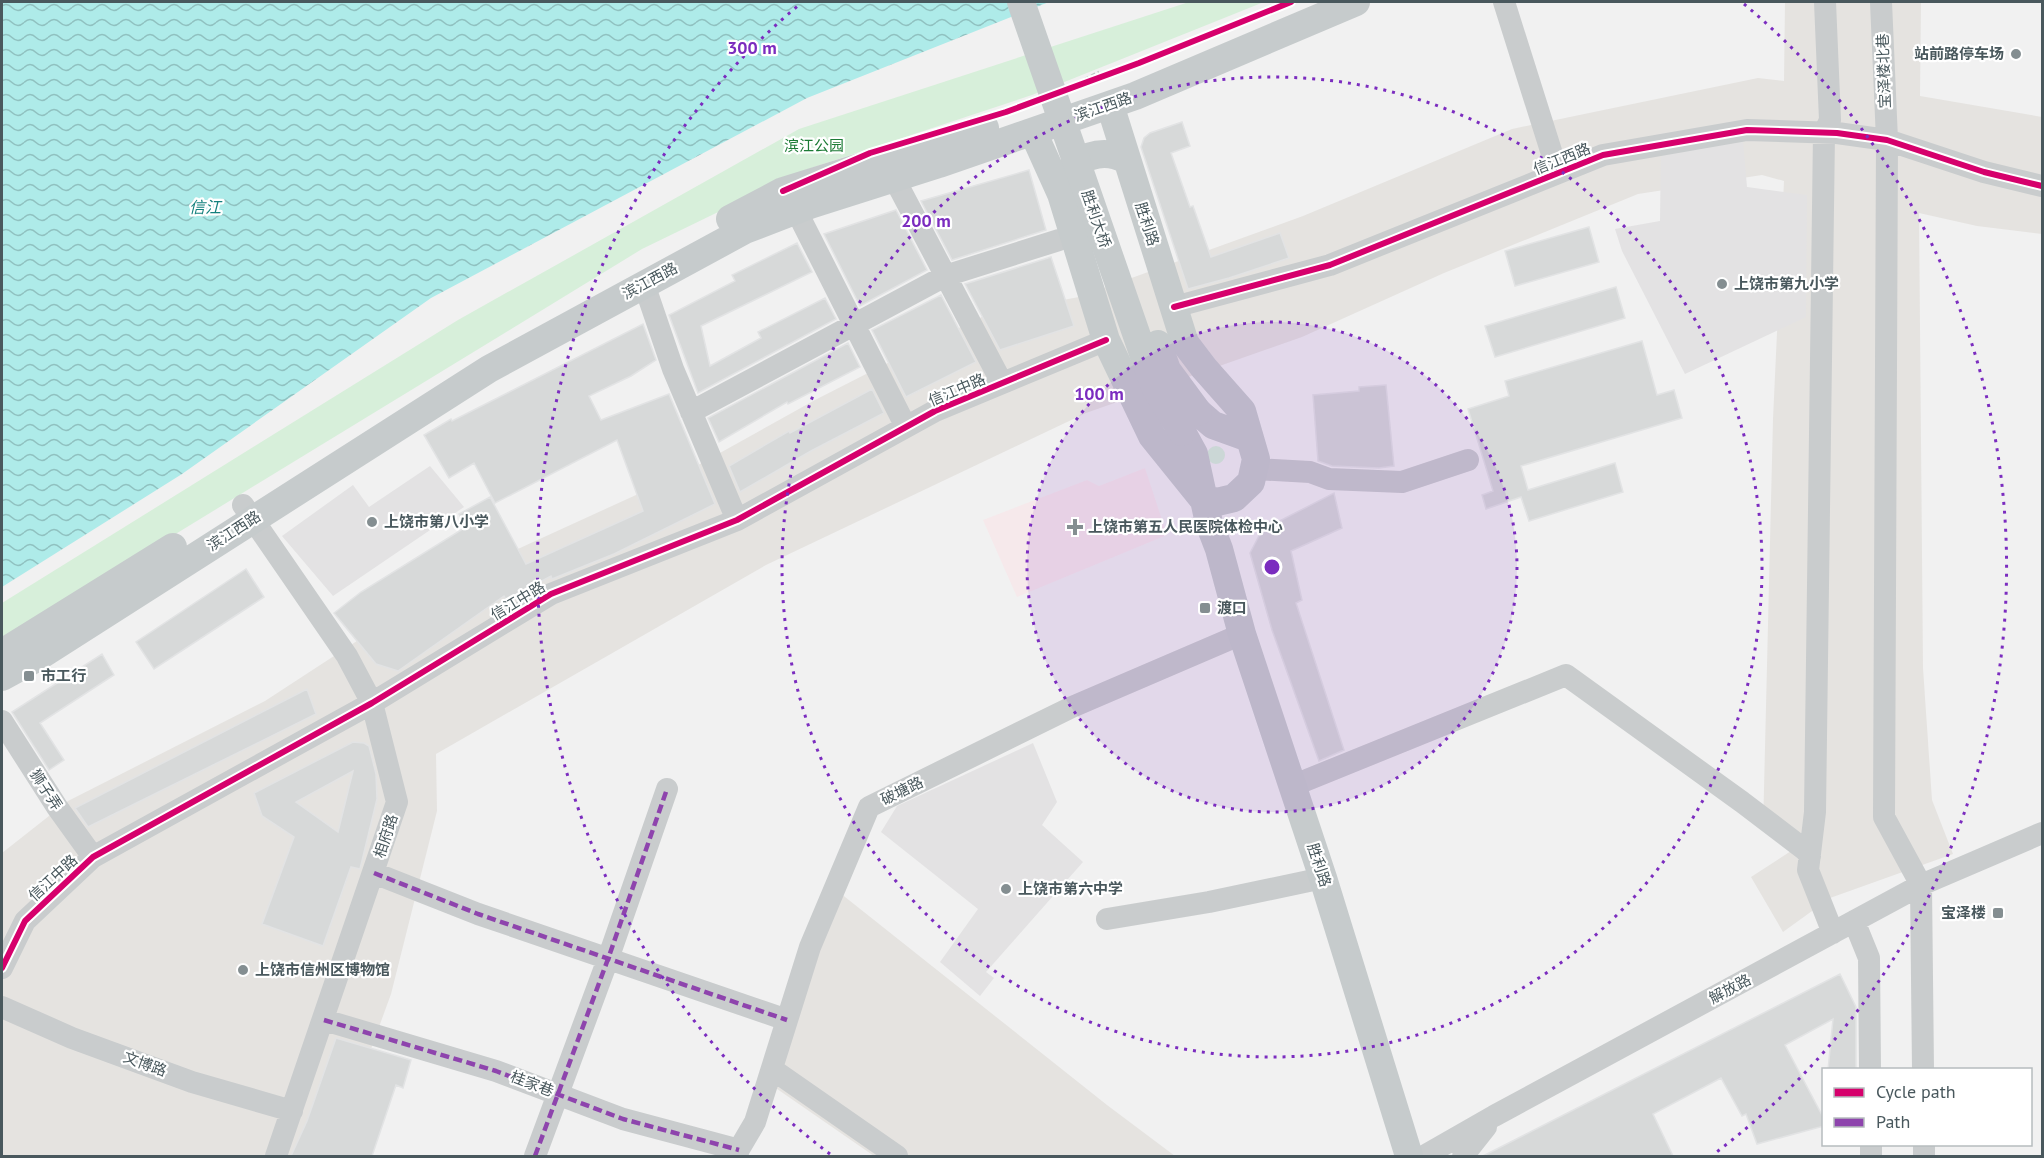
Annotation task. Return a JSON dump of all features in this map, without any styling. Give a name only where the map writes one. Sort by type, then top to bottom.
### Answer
[{"type":"main road","name":"胜利大桥","points":[[1021,2],[1154,385],[1190,422]]},
{"type":"main road","name":"胜利大桥","points":[[1040,2],[1167,370],[1190,422]]},
{"type":"main road","name":"滨江西路","points":[[2,677],[35,659],[248,512],[636,267],[783,191],[1021,117],[1153,73],[1319,2]]},
{"type":"main road","name":"滨江西路","points":[[2,653],[248,512],[489,369],[745,230],[796,210],[1110,105],[1356,2]]},
{"type":"main road","name":"胜利路","points":[[1110,105],[1126,172],[1153,259],[1174,307],[1185,343],[1242,411],[1249,438]]},
{"type":"main road","points":[[1033,132],[1067,204],[1096,287],[1106,340],[1152,436],[1202,498],[1217,502],[1234,498]]},
{"type":"main road","points":[[1067,204],[1067,175],[1075,164],[1093,155],[1116,154],[1126,172]]},
{"type":"main road","points":[[1190,422],[1212,425],[1249,438],[1256,459],[1251,482],[1234,498],[1227,519],[1226,574],[1202,498],[1190,422]]},
{"type":"main road","name":"胜利路","points":[[1226,574],[1242,634],[1323,878],[1409,1156]]},
{"type":"street","points":[[1504,2],[1558,173]]},
{"type":"street","points":[[1825,2],[1830,133],[1815,812],[1808,870],[1833,933]]},
{"type":"street","name":"宝泽楼北巷","points":[[1881,2],[1887,140],[1884,817],[1921,885]]},
{"type":"street","name":"信江西路","points":[[1174,307],[1330,265],[1603,155],[1747,130],[1830,133],[1887,140],[1984,172],[2043,186]]},
{"type":"street","points":[[894,178],[1002,383]]},
{"type":"street","points":[[796,210],[906,427]]},
{"type":"street","points":[[691,412],[945,276],[1059,240]]},
{"type":"street","points":[[644,284],[672,369],[736,520]]},
{"type":"street","name":"信江中路","points":[[2,968],[25,921],[93,857],[372,703],[551,594],[736,520],[935,411],[1106,340]]},
{"type":"street","points":[[1254,469],[1310,472],[1329,479],[1402,482],[1468,460]]},
{"type":"street","name":"相府路","points":[[248,512],[347,656],[372,703],[397,802],[276,1156]]},
{"type":"street","name":"破塘路","points":[[737,1153],[755,1122],[810,947],[869,807],[1072,706],[1242,634]]},
{"type":"street","points":[[1292,786],[1566,675],[1742,802],[1810,856]]},
{"type":"street","name":"狮子弄","points":[[2,721],[57,807],[93,857]]},
{"type":"street","points":[[535,1156],[608,959],[667,789]]},
{"type":"street","name":"解放路","points":[[1424,1156],[1921,885],[2043,833]]},
{"type":"street","points":[[374,873],[478,914],[787,1020]]},
{"type":"street","points":[[1107,919],[1209,902],[1323,878]]},
{"type":"street","points":[[1921,885],[1923,1068]]},
{"type":"street","points":[[1854,921],[1869,958],[1870,1068]]},
{"type":"street","name":"文博路","points":[[2,1007],[72,1038],[181,1078],[292,1111]]},
{"type":"street","name":"桂家巷","points":[[324,1020],[496,1071],[623,1119],[737,1153]]},
{"type":"street","points":[[772,1068],[897,1156]]},
{"type":"street","points":[[1463,1156],[1494,1116]]},
{"type":"path","points":[[1078,83],[1102,74]]},
{"type":"path","points":[[1072,88],[1102,74]]},
{"type":"shaded area","points":[[1785,2],[1921,2],[1920,96],[2042,117],[2042,234],[1977,226],[1919,213],[1923,668],[1932,800],[1953,854],[1830,898],[1783,932],[1751,877],[1791,851],[1763,830],[1773,419],[1784,181],[1762,175],[1638,194],[1444,273],[1302,337],[1086,413],[766,565],[436,754],[437,811],[391,994],[332,1156],[2,1156],[2,853],[68,801],[265,701],[452,579],[682,474],[815,400],[988,314],[1079,297],[1303,216],[1512,129],[1758,78],[1784,81]]},
{"type":"shaded area","name":"上饶市第九小学","points":[[1742,130],[1747,187],[1807,195],[1806,317],[1685,374],[1622,251],[1615,229],[1660,221],[1661,145]]},
{"type":"shaded area","name":"上饶市第八小学","points":[[430,466],[464,507],[333,596],[282,536],[353,485],[369,507]]},
{"type":"shaded area","name":"上饶市第五人民医院体检中心","points":[[1145,468],[1167,535],[1017,597],[983,520],[1087,480],[1099,486]]},
{"type":"shaded area","name":"上饶市第六中学","points":[[1033,743],[1057,802],[1042,825],[1083,862],[986,972],[994,978],[980,996],[940,962],[978,909],[881,832],[897,806]]},
{"type":"shaded area","points":[[835,889],[1107,1105],[1175,1156],[874,1156],[767,1082]]},
{"type":"green space","name":"滨江公园","points":[[1189,2],[1264,2],[1032,95],[805,170],[642,249],[2,638],[2,603],[458,320],[799,129]]},
{"type":"green space","points":[[1212,446],[1220,446],[1225,451],[1223,462],[1212,464],[1207,459],[1207,451]]},
{"type":"water","name":"信江","points":[[2,2],[1049,2],[807,98],[431,298],[182,474],[2,587]]},
{"type":"building","points":[[1182,122],[1190,146],[1171,153],[1211,257],[1280,233],[1289,258],[1188,289],[1141,147],[1144,138],[1150,133]]},
{"type":"building","points":[[1029,170],[1046,230],[952,260],[921,201]]},
{"type":"building","points":[[896,210],[927,270],[860,306],[824,234]]},
{"type":"building","points":[[1589,227],[1599,262],[1515,286],[1505,251]]},
{"type":"building","points":[[797,243],[812,272],[701,326],[710,366],[761,338],[758,332],[825,298],[836,319],[698,393],[669,315],[735,281],[732,275]]},
{"type":"building","points":[[1051,257],[1074,326],[1000,350],[965,284]]},
{"type":"building","points":[[1616,287],[1625,318],[1495,357],[1485,326]]},
{"type":"building","points":[[941,295],[976,362],[906,397],[872,330]]},
{"type":"building","points":[[643,324],[656,360],[631,376],[589,396],[601,420],[669,394],[715,504],[614,554],[552,579],[551,576],[506,600],[504,596],[398,671],[376,664],[334,613],[361,592],[466,527],[459,514],[490,497],[526,564],[643,511],[617,440],[495,503],[474,463],[449,478],[424,435],[451,419],[452,421]]},
{"type":"building","points":[[1642,341],[1657,395],[1674,390],[1682,418],[1521,466],[1528,490],[1615,463],[1623,492],[1529,521],[1521,497],[1486,509],[1482,495],[1493,491],[1468,409],[1509,396],[1505,381]]},
{"type":"building","points":[[848,343],[860,367],[788,404],[787,402],[719,442],[708,418]]},
{"type":"building","points":[[1386,385],[1394,466],[1379,468],[1332,466],[1318,461],[1313,395],[1359,391],[1359,387]]},
{"type":"building","points":[[872,389],[884,413],[740,492],[729,466],[789,431],[790,433]]},
{"type":"building","points":[[1334,493],[1342,528],[1291,551],[1302,600],[1296,603],[1344,750],[1319,761],[1272,630],[1250,553],[1262,530]]},
{"type":"building","points":[[246,569],[264,597],[154,669],[136,642]]},
{"type":"building","points":[[102,654],[114,675],[40,723],[64,760],[49,770],[12,712]]},
{"type":"building","points":[[307,689],[316,714],[88,827],[75,808]]},
{"type":"building","points":[[353,742],[369,746],[376,774],[377,799],[360,869],[351,867],[323,946],[262,924],[294,837],[262,816],[254,793]],"holes":[[[353,771],[338,832],[296,802]]]},
{"type":"building","points":[[1840,974],[1856,1007],[1856,1068],[1828,1068],[1833,1019],[1785,1045],[1822,1115],[1822,1127],[1757,1144],[1746,1114],[1742,1116],[1721,1078],[1653,1114],[1673,1156],[1483,1156]]},
{"type":"building","points":[[336,1038],[411,1060],[403,1088],[396,1085],[372,1156],[291,1156],[307,1121]]},
{"type":"marked path","points":[[535,1156],[608,959],[667,789]]},
{"type":"marked path","points":[[374,873],[478,914],[787,1020]]},
{"type":"marked path","points":[[324,1020],[496,1071],[623,1119],[739,1150]]},
{"type":"cycle path","points":[[783,191],[870,153],[1006,112],[1139,63],[1291,2]]},
{"type":"cycle path","points":[[1174,307],[1330,265],[1603,155],[1747,130],[1837,133],[1887,140],[1984,172],[2042,186]]},
{"type":"cycle path","points":[[2,968],[25,921],[93,857],[372,703],[551,594],[737,520],[935,411],[1106,340]]},
{"type":"place","name":"站前路停车场","points":[[2016,54]]},
{"type":"place","name":"上饶市第九小学","points":[[1722,284]]},
{"type":"place","name":"上饶市第八小学","points":[[372,522]]},
{"type":"place","name":"上饶市第五人民医院体检中心","points":[[1075,527]]},
{"type":"place","name":"渡口","points":[[1205,608]]},
{"type":"place","name":"市工行","points":[[29,676]]},
{"type":"place","name":"上饶市第六中学","points":[[1006,889]]},
{"type":"place","name":"宝泽楼","points":[[1998,913]]},
{"type":"place","name":"上饶市信州区博物馆","points":[[243,970]]}]
